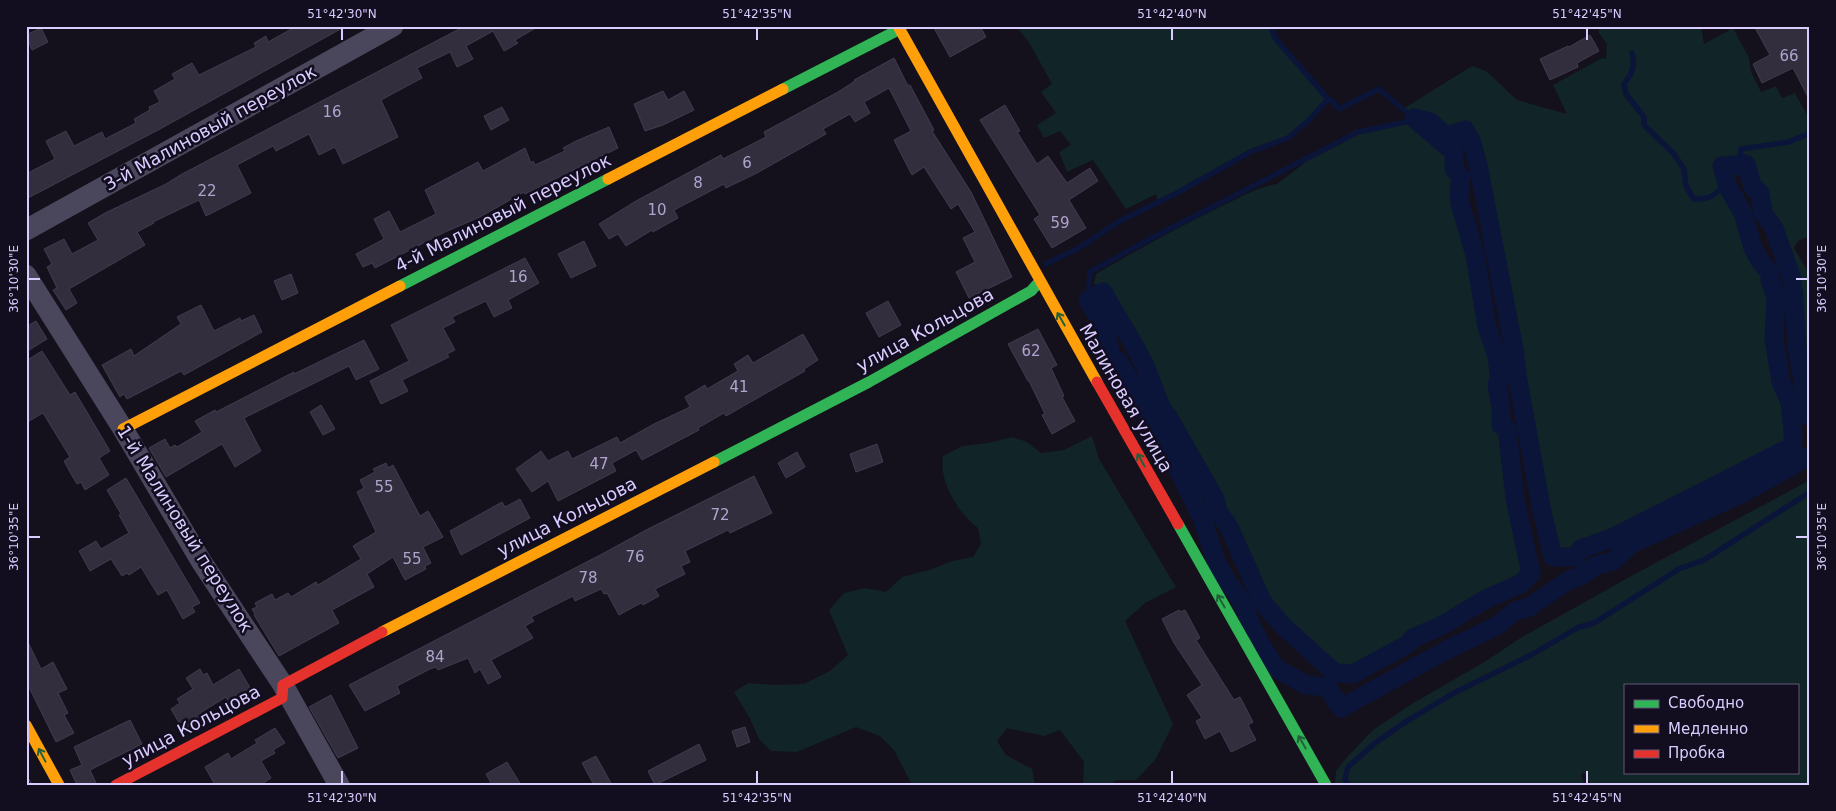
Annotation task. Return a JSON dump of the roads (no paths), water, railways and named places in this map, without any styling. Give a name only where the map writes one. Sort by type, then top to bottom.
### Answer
[{"type":"street","name":"3-й Малиновый переулок","points":[[26,230],[393,26]]},
{"type":"street","name":"Малиновая улица","points":[[899,27],[1040,282],[1326,785]]},
{"type":"street","name":"4-й Малиновый переулок","points":[[123,429],[899,27]]},
{"type":"street","name":"1-й Малиновый переулок","points":[[26,275],[123,429],[201,560],[284,685],[339,785]]},
{"type":"street","name":"улица Кольцова","points":[[116,785],[282,698],[284,685],[391,627],[868,382],[1031,291],[1040,282]]},
{"type":"street","points":[[26,725],[58,785]]},
{"type":"waterway","points":[[1046,264],[1079,248],[1118,222],[1179,192],[1250,152],[1288,138],[1308,121],[1328,99],[1275,38],[1271,26]]},
{"type":"waterway","points":[[1632,53],[1634,62],[1629,77],[1624,84],[1626,94],[1644,117],[1644,125],[1674,154],[1684,169],[1686,186],[1694,199],[1713,196],[1726,181]]},
{"type":"waterway","points":[[1328,99],[1339,109],[1379,89],[1454,151]]},
{"type":"waterway","points":[[1810,417],[1797,349],[1791,276],[1774,228],[1763,213],[1760,193],[1753,187],[1746,164],[1722,166],[1728,187],[1743,213],[1753,248],[1760,261],[1770,273],[1770,280],[1776,297],[1774,339],[1781,382],[1790,402],[1793,446],[1614,537],[1581,549],[1575,557],[1553,557],[1542,512],[1514,349],[1478,165],[1471,140],[1465,130],[1456,133],[1451,140],[1430,122],[1414,118],[1454,151],[1454,169],[1461,177],[1460,203],[1475,255],[1487,327],[1497,356],[1500,380],[1497,384],[1501,408],[1501,425],[1507,429],[1515,498],[1531,574],[1520,584],[1486,599],[1441,626],[1413,638],[1408,644],[1353,674],[1335,673],[1282,625],[1263,603],[1228,525],[1218,512],[1215,499],[1162,409],[1145,366],[1135,347],[1103,292],[1088,300],[1103,325],[1111,357],[1118,361],[1125,372],[1170,453],[1202,518],[1216,561],[1226,580],[1239,597],[1259,642],[1276,668],[1306,685],[1327,687],[1341,708],[1443,652],[1498,625],[1515,611],[1529,607],[1569,580],[1581,576],[1595,566],[1613,561],[1631,544],[1743,493],[1810,456]]},
{"type":"waterway","points":[[1096,305],[1089,290],[1090,272],[1358,132],[1415,120]]},
{"type":"waterway","points":[[1740,165],[1741,149],[1789,142],[1810,133]]},
{"type":"waterway","points":[[1348,785],[1345,779],[1348,767],[1375,743],[1407,721],[1454,693],[1533,654],[1577,628],[1594,623],[1679,569],[1704,560],[1810,492]]},
{"type":"tram line","points":[[26,774],[32,785]]}]
